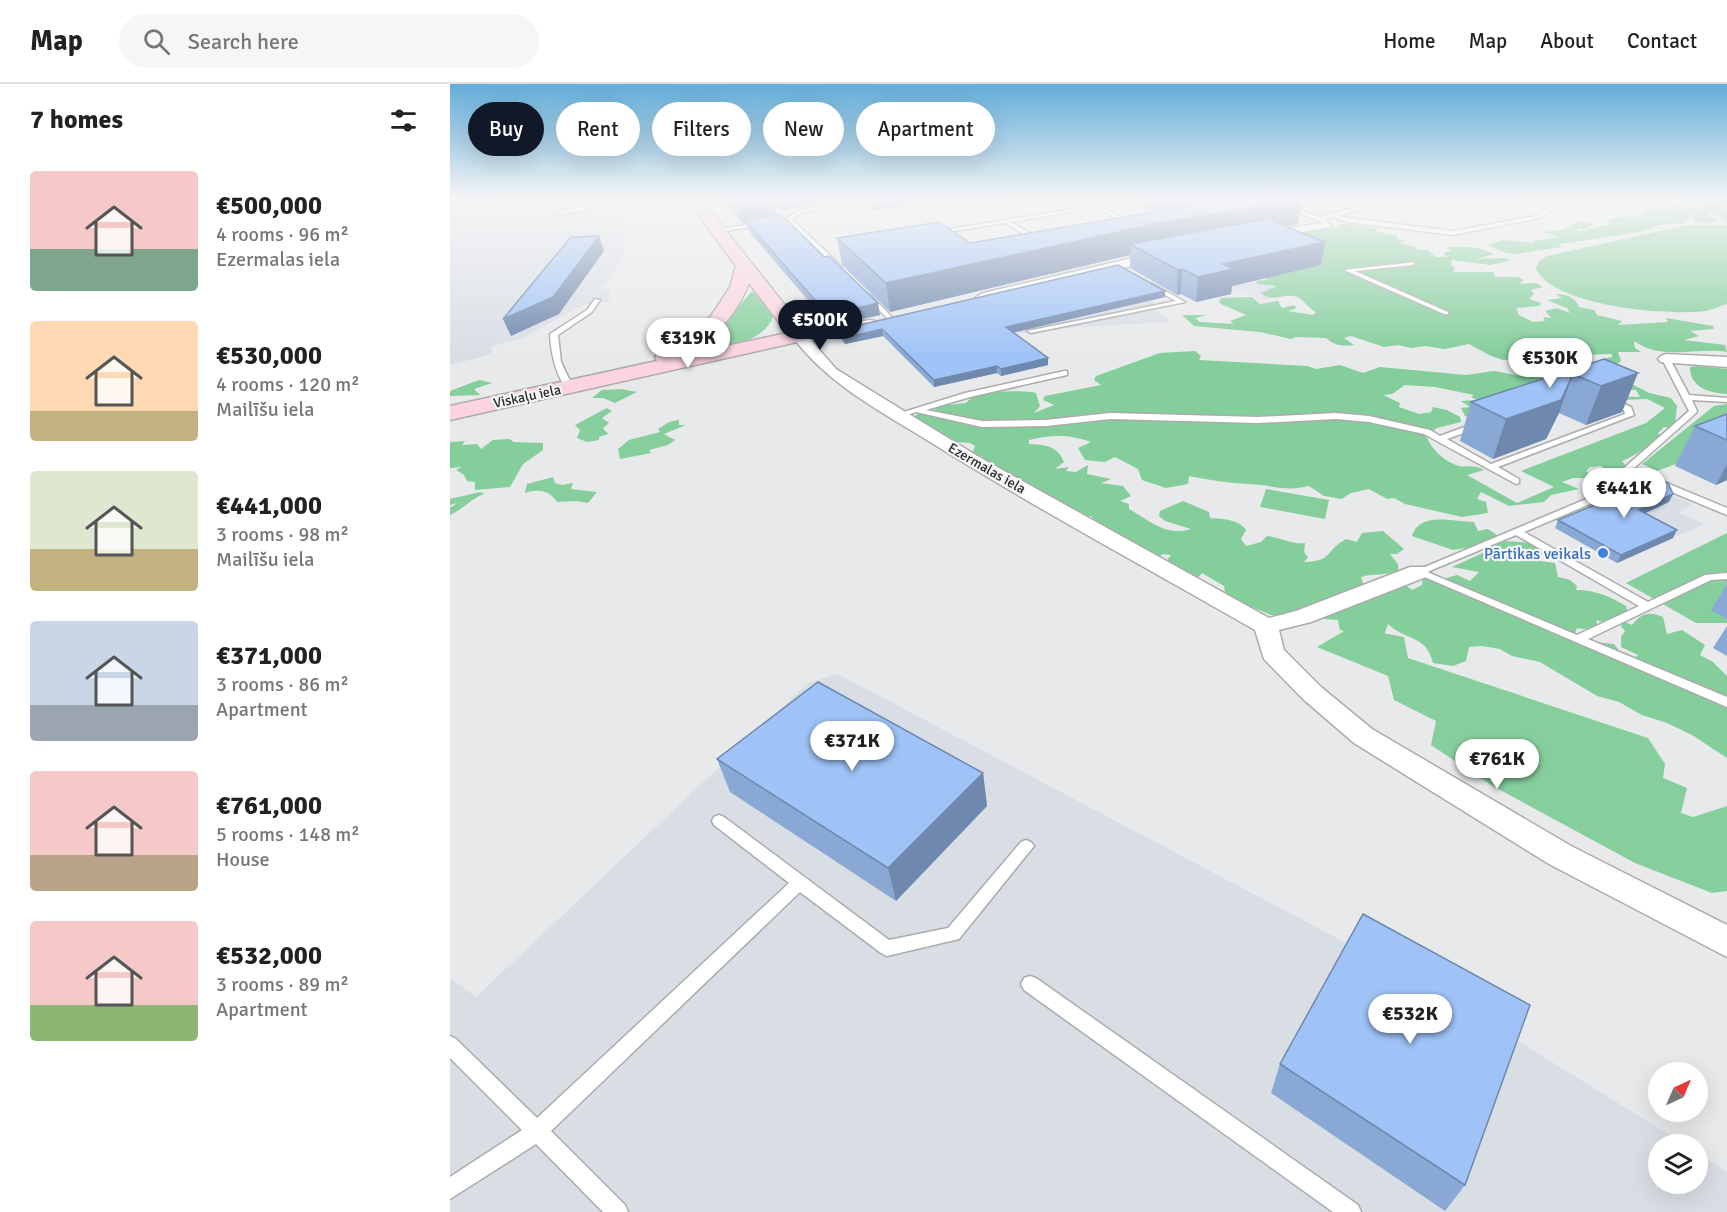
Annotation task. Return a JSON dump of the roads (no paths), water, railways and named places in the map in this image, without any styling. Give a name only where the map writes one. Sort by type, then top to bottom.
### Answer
[{"type":"street","name":"Ezermalas iela","points":[[735,252],[799,336],[831,372],[907,412],[974,461],[1266,626]]},
{"type":"street","points":[[966,301],[1121,267],[1179,252]]},
{"type":"street","points":[[603,378],[658,360],[690,343],[723,314],[738,290],[745,265]]},
{"type":"street","points":[[603,378],[799,336],[825,334],[896,317]]},
{"type":"street","points":[[690,343],[692,349],[701,354],[717,354]]},
{"type":"street","points":[[1666,359],[1727,362]]},
{"type":"street","name":"Viskaļu iela","points":[[450,413],[603,378]]},
{"type":"street","points":[[1418,572],[1303,617],[1266,626],[1273,653],[1312,693],[1363,736],[1560,855],[1727,942]]},
{"type":"lane","points":[[823,252],[846,274]]},
{"type":"lane","points":[[1413,263],[1347,270],[1446,313]]},
{"type":"lane","points":[[1031,331],[1182,302],[1144,280]]},
{"type":"lane","points":[[863,291],[896,317]]},
{"type":"lane","points":[[569,387],[563,379],[554,346],[554,334],[590,311],[597,300]]},
{"type":"lane","points":[[1418,572],[1594,499],[1693,411],[1666,359]]},
{"type":"lane","points":[[907,412],[1064,373]]},
{"type":"lane","points":[[1491,467],[1630,415],[1628,409],[1602,395],[1612,393]]},
{"type":"lane","points":[[1686,397],[1727,400]]},
{"type":"lane","points":[[907,412],[982,424],[1110,416],[1258,420],[1336,416],[1405,425],[1440,439],[1516,481]]},
{"type":"lane","points":[[1440,439],[1483,424]]},
{"type":"lane","points":[[1627,470],[1727,512]]},
{"type":"lane","points":[[1516,531],[1648,607]]},
{"type":"lane","points":[[1418,572],[1727,702]]},
{"type":"lane","points":[[1578,639],[1708,577],[1727,576]]},
{"type":"lane","points":[[719,821],[887,948],[953,934],[1026,846]]},
{"type":"lane","points":[[450,1190],[536,1131],[800,882]]},
{"type":"lane","points":[[1030,984],[1351,1212]]},
{"type":"lane","points":[[450,1045],[618,1212]]},
{"type":"place","name":"Pārtikas veikals","points":[[1603,553]]}]
